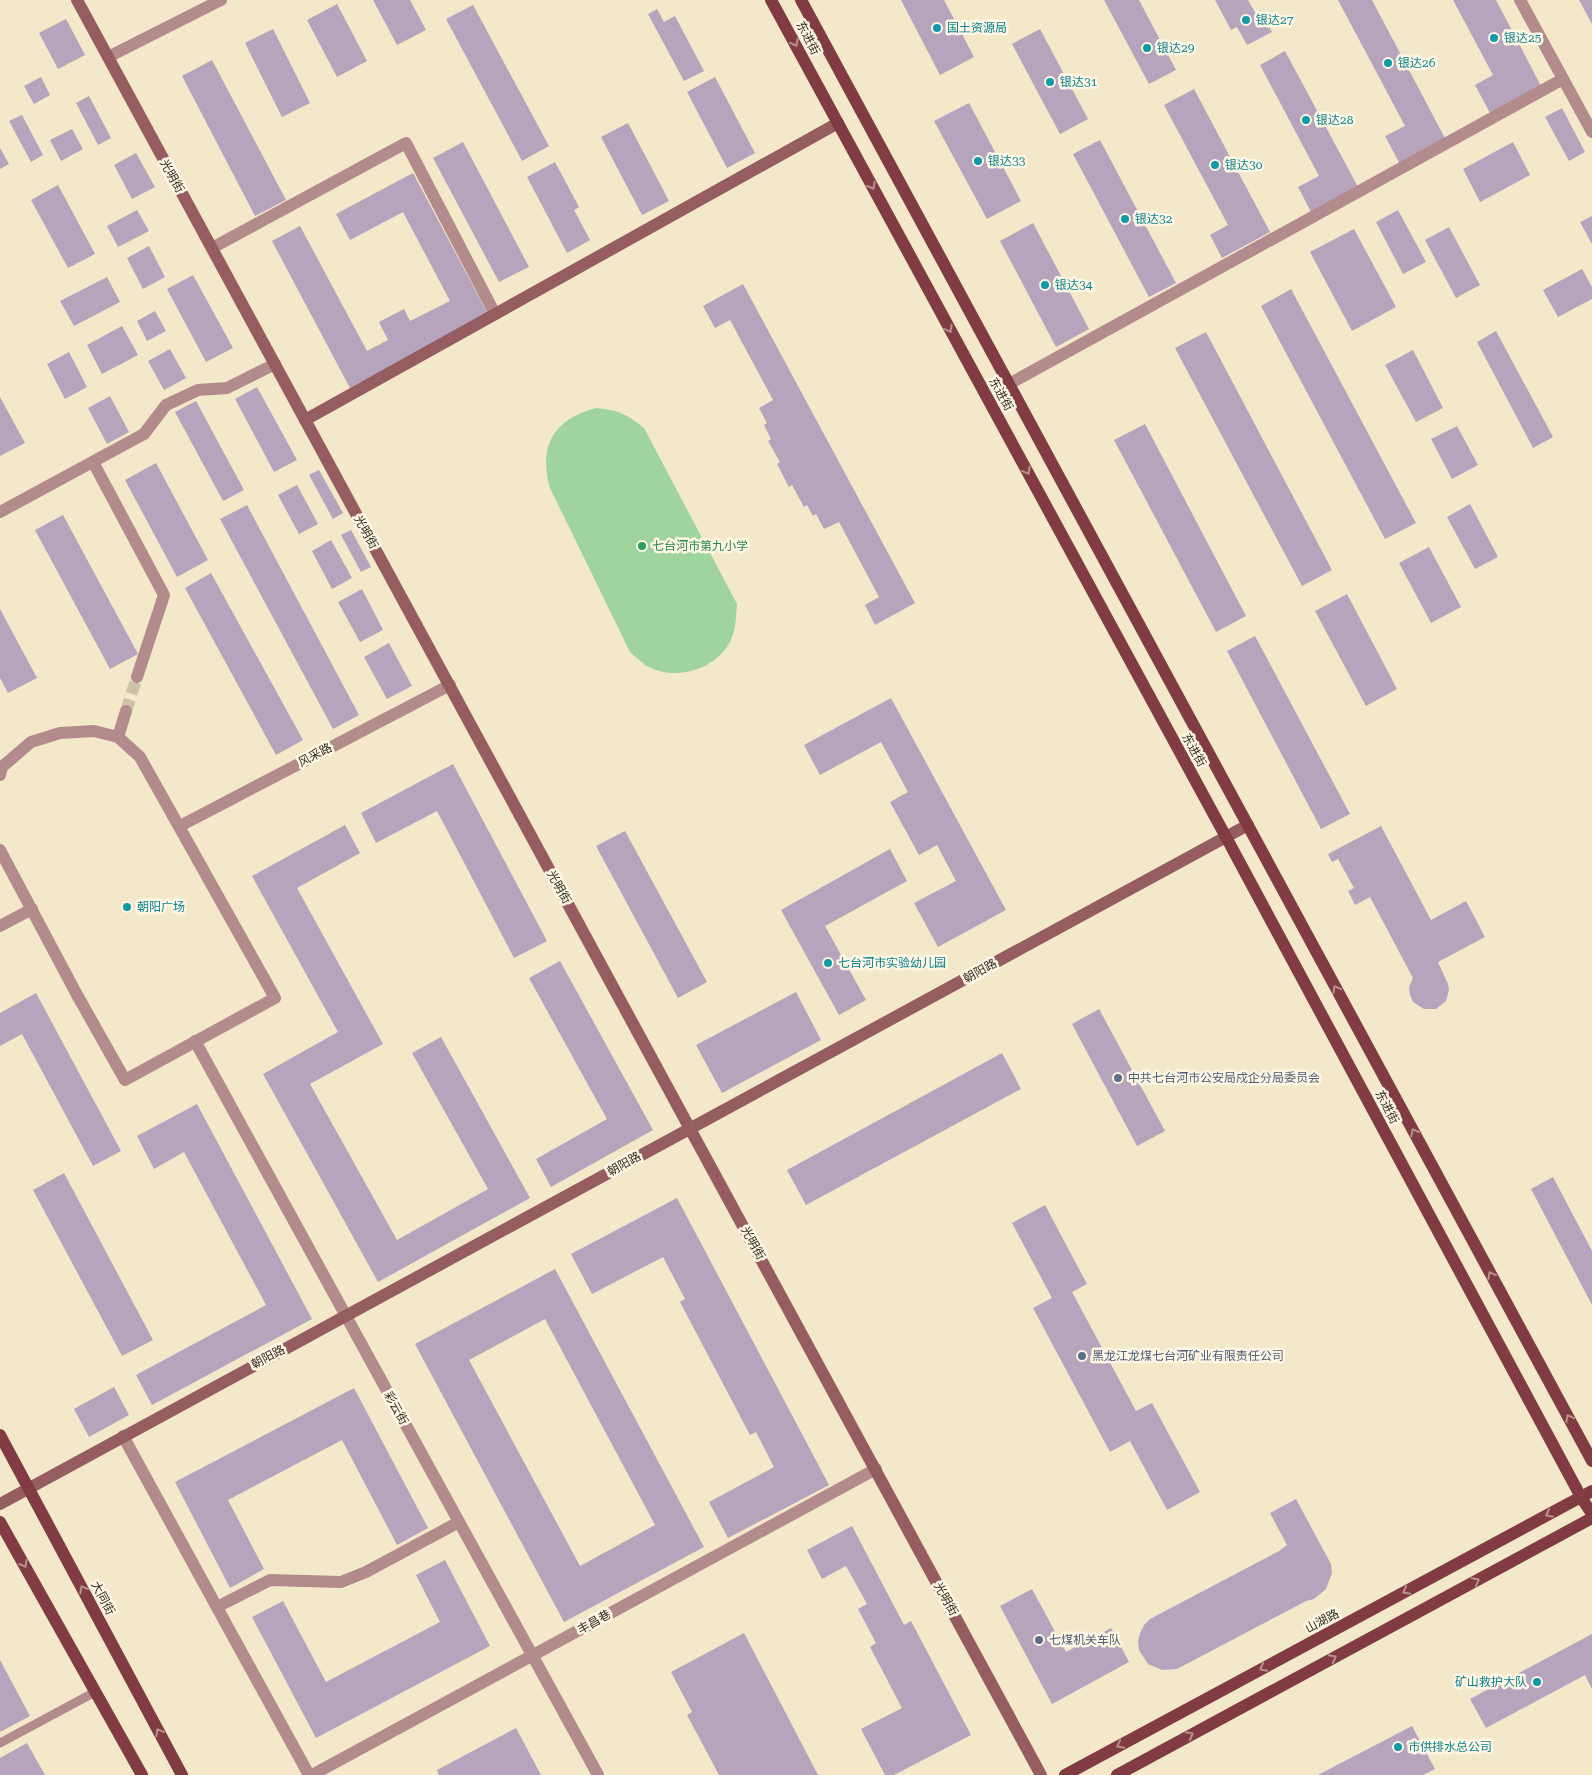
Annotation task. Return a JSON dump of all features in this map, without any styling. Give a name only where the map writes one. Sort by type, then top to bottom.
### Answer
[{"type":"main road","name":"东进街","points":[[772,0],[1226,837],[1587,1494],[1592,1514]]},
{"type":"main road","name":"东进街","points":[[801,0],[1592,1461]]},
{"type":"main road","name":"大同街","points":[[0,1435],[182,1775]]},
{"type":"main road","name":"山湖路","points":[[1065,1775],[1587,1494]]},
{"type":"main road","points":[[1116,1775],[1592,1518]]},
{"type":"main road","points":[[0,1522],[142,1775]]},
{"type":"street","name":"光明街","points":[[77,0],[1041,1775]]},
{"type":"street","points":[[108,57],[221,0]]},
{"type":"street","points":[[1520,0],[1592,132]]},
{"type":"street","points":[[1009,384],[1563,79]]},
{"type":"street","points":[[305,420],[838,123]]},
{"type":"street","points":[[212,248],[406,143],[495,314]]},
{"type":"street","points":[[0,512],[144,434],[166,405],[198,390],[227,388],[275,364]]},
{"type":"street","points":[[93,462],[164,595],[137,677]]},
{"type":"street","name":"风采路","points":[[180,826],[450,685]]},
{"type":"street","points":[[118,737],[126,711]]},
{"type":"street","points":[[0,775],[2,767],[30,742],[60,733],[94,731],[118,737],[140,757],[275,998],[125,1080],[76,993],[0,850]]},
{"type":"street","name":"朝阳路","points":[[0,1504],[28,1487],[1248,825]]},
{"type":"street","points":[[0,926],[32,909]]},
{"type":"street","name":"彩云街","points":[[195,1041],[598,1775]]},
{"type":"street","points":[[123,1436],[311,1775]]},
{"type":"street","name":"丰昌巷","points":[[311,1775],[876,1469]]},
{"type":"street","points":[[217,1607],[270,1580],[341,1582],[366,1572],[459,1522]]},
{"type":"lane","points":[[0,1743],[95,1692]]},
{"type":"green space","name":"七台河市第九小学","points":[[596,408],[622,414],[644,428],[737,604],[735,628],[730,642],[723,652],[703,667],[692,671],[668,673],[645,665],[630,652],[550,488],[546,459],[548,447],[553,436],[569,419]]},
{"type":"building","points":[[373,0],[410,0],[426,30],[397,45]]},
{"type":"building","name":"国土资源局","points":[[901,0],[944,0],[974,57],[940,75]]},
{"type":"building","name":"银达29","points":[[1104,0],[1139,0],[1176,70],[1149,84]]},
{"type":"building","name":"银达27","points":[[1215,0],[1248,0],[1256,14],[1261,11],[1272,32],[1247,45],[1237,27],[1231,30]]},
{"type":"building","name":"银达26","points":[[1338,0],[1372,0],[1447,142],[1401,166],[1385,136],[1405,126]]},
{"type":"building","name":"银达25","points":[[1453,0],[1496,0],[1541,86],[1490,113],[1475,85],[1493,75]]},
{"type":"building","points":[[1579,0],[1592,0],[1592,24]]},
{"type":"building","points":[[337,4],[367,61],[337,77],[307,20]]},
{"type":"building","points":[[473,5],[549,146],[522,161],[446,19]]},
{"type":"building","points":[[657,9],[664,22],[675,16],[704,71],[684,81],[648,14]]},
{"type":"building","points":[[66,19],[85,55],[58,69],[39,33]]},
{"type":"building","points":[[273,29],[310,103],[282,117],[245,43]]},
{"type":"building","name":"银达31","points":[[1040,29],[1088,119],[1060,134],[1012,44]]},
{"type":"building","name":"银达28","points":[[1285,51],[1358,187],[1311,212],[1298,187],[1319,176],[1260,65]]},
{"type":"building","points":[[212,60],[286,200],[255,216],[182,76]]},
{"type":"building","points":[[41,77],[50,95],[34,104],[24,86]]},
{"type":"building","points":[[715,77],[755,153],[727,168],[687,92]]},
{"type":"building","name":"银达30","points":[[1194,89],[1270,232],[1222,258],[1210,235],[1228,225],[1164,105]]},
{"type":"building","points":[[89,96],[111,138],[98,145],[76,103]]},
{"type":"building","name":"银达33","points":[[969,103],[1021,201],[987,219],[934,121]]},
{"type":"building","points":[[1562,108],[1585,152],[1569,161],[1545,117]]},
{"type":"building","points":[[22,115],[43,155],[31,162],[9,121]]},
{"type":"building","points":[[628,123],[669,201],[642,215],[601,137]]},
{"type":"building","points":[[72,129],[83,149],[61,161],[50,140]]},
{"type":"building","name":"银达32","points":[[1100,140],[1176,283],[1149,297],[1073,154]]},
{"type":"building","points":[[463,142],[529,267],[499,282],[433,158]]},
{"type":"building","points":[[1513,142],[1530,175],[1480,202],[1463,169]]},
{"type":"building","points":[[0,148],[9,164],[0,169]]},
{"type":"building","points":[[136,153],[155,187],[132,199],[114,165]]},
{"type":"building","points":[[555,162],[579,207],[574,210],[590,240],[567,253],[527,177]]},
{"type":"building","points":[[413,173],[488,314],[350,388],[272,241],[300,226],[367,351],[388,340],[379,322],[404,309],[410,321],[450,301],[403,212],[350,240],[336,214]]},
{"type":"building","points":[[58,185],[95,254],[68,268],[31,200]]},
{"type":"building","points":[[137,210],[149,231],[118,247],[107,226]]},
{"type":"building","points":[[1398,210],[1426,262],[1403,274],[1376,222]]},
{"type":"building","points":[[1592,216],[1592,244],[1580,222]]},
{"type":"building","name":"银达34","points":[[1033,223],[1089,329],[1056,347],[1000,241]]},
{"type":"building","points":[[1449,227],[1480,285],[1456,298],[1425,240]]},
{"type":"building","points":[[1354,229],[1396,307],[1352,331],[1310,252]]},
{"type":"building","points":[[149,246],[165,277],[143,289],[127,258]]},
{"type":"building","points":[[1582,269],[1592,287],[1592,299],[1558,317],[1543,290]]},
{"type":"building","points":[[193,275],[233,348],[206,362],[167,289]]},
{"type":"building","points":[[107,277],[120,302],[74,326],[60,301]]},
{"type":"building","points":[[743,284],[915,603],[875,625],[865,605],[879,597],[839,522],[824,529],[816,514],[813,516],[807,505],[804,507],[792,485],[789,487],[777,464],[780,462],[768,441],[771,439],[764,425],[767,423],[759,408],[773,400],[730,320],[715,328],[703,306]]},
{"type":"building","points":[[1291,289],[1416,523],[1385,539],[1261,306]]},
{"type":"building","points":[[155,311],[166,331],[147,341],[137,321]]},
{"type":"building","points":[[122,326],[138,355],[102,374],[87,345]]},
{"type":"building","points":[[1496,331],[1553,437],[1533,448],[1477,342]]},
{"type":"building","points":[[1206,332],[1332,570],[1302,586],[1175,348]]},
{"type":"building","points":[[170,349],[186,378],[164,390],[148,361]]},
{"type":"building","points":[[1413,350],[1443,408],[1416,422],[1385,365]]},
{"type":"building","points":[[69,352],[87,387],[65,399],[47,364]]},
{"type":"building","points":[[257,387],[297,460],[274,472],[235,399]]},
{"type":"building","points":[[110,396],[129,432],[107,444],[88,408]]},
{"type":"building","points":[[0,397],[25,443],[0,456]]},
{"type":"building","points":[[196,401],[244,490],[223,501],[175,412]]},
{"type":"building","points":[[1145,424],[1246,616],[1216,632],[1114,440]]},
{"type":"building","points":[[1457,426],[1478,465],[1452,479],[1431,439]]},
{"type":"building","points":[[156,463],[208,560],[177,577],[125,480]]},
{"type":"building","points":[[319,470],[343,513],[333,519],[309,475]]},
{"type":"building","points":[[297,485],[318,524],[299,534],[278,495]]},
{"type":"building","points":[[1470,504],[1498,557],[1475,569],[1447,517]]},
{"type":"building","points":[[247,505],[359,715],[333,729],[220,519]]},
{"type":"building","points":[[63,515],[138,654],[110,669],[35,530]]},
{"type":"building","points":[[351,530],[371,567],[361,572],[341,535]]},
{"type":"building","points":[[331,540],[352,578],[332,589],[312,551]]},
{"type":"building","points":[[1429,547],[1461,607],[1431,623],[1399,563]]},
{"type":"building","points":[[211,573],[303,740],[276,755],[185,588]]},
{"type":"building","points":[[362,589],[383,630],[360,642],[338,602]]},
{"type":"building","points":[[1347,594],[1397,689],[1366,706],[1315,611]]},
{"type":"building","points":[[0,609],[37,678],[8,693],[0,678]]},
{"type":"building","points":[[1255,636],[1350,814],[1321,829],[1227,651]]},
{"type":"building","points":[[389,643],[412,686],[387,699],[364,657]]},
{"type":"building","points":[[891,698],[1006,910],[938,947],[914,903],[956,881],[937,845],[919,855],[890,802],[908,792],[881,742],[820,775],[804,745]]},
{"type":"building","points":[[453,764],[547,941],[514,958],[437,811],[376,843],[361,813]]},
{"type":"building","points":[[345,825],[360,853],[297,888],[383,1044],[310,1084],[397,1240],[488,1189],[412,1053],[441,1037],[530,1198],[378,1282],[263,1074],[338,1032],[252,876]]},
{"type":"building","points":[[1381,826],[1431,920],[1466,901],[1485,937],[1438,962],[1449,990],[1446,1001],[1436,1009],[1424,1009],[1413,1002],[1409,987],[1413,978],[1370,897],[1355,905],[1348,891],[1354,888],[1338,859],[1332,862],[1328,854]]},
{"type":"building","points":[[625,831],[707,982],[678,998],[596,846]]},
{"type":"building","name":"七台河市实验幼儿园","points":[[890,849],[907,881],[825,926],[866,1000],[839,1015],[781,910]]},
{"type":"building","points":[[560,961],[653,1130],[551,1187],[536,1159],[607,1119],[529,978]]},
{"type":"building","points":[[796,992],[821,1040],[722,1093],[696,1045]]},
{"type":"building","points":[[36,993],[121,1151],[93,1166],[22,1034],[0,1046],[0,1013]]},
{"type":"building","name":"中共七台河市公安局戍企分局委员会","points":[[1099,1009],[1165,1131],[1137,1146],[1072,1024]]},
{"type":"building","points":[[1002,1053],[1021,1089],[806,1205],[787,1170]]},
{"type":"building","points":[[197,1104],[312,1319],[152,1405],[136,1375],[266,1305],[184,1152],[154,1169],[137,1136]]},
{"type":"building","points":[[64,1173],[153,1340],[122,1356],[33,1190]]},
{"type":"building","points":[[1553,1177],[1592,1251],[1592,1305],[1531,1189]]},
{"type":"building","points":[[677,1198],[829,1485],[728,1538],[709,1502],[774,1467],[756,1432],[750,1435],[680,1302],[685,1299],[663,1257],[592,1294],[571,1254]]},
{"type":"building","name":"黑龙江龙煤七台河矿业有限责任公司","points":[[1045,1205],[1087,1284],[1072,1292],[1136,1411],[1152,1403],[1200,1492],[1167,1510],[1130,1441],[1110,1452],[1033,1308],[1052,1298],[1012,1223]]},
{"type":"building","points":[[555,1269],[704,1547],[564,1622],[415,1344]],"holes":[[[545,1319],[655,1525],[580,1566],[469,1360]]]},
{"type":"building","points":[[114,1387],[129,1415],[89,1437],[74,1409]]},
{"type":"building","points":[[354,1388],[428,1528],[397,1545],[342,1440],[228,1500],[264,1569],[230,1588],[175,1482]]},
{"type":"building","points":[[1296,1499],[1331,1564],[1332,1573],[1326,1589],[1314,1599],[1306,1601],[1177,1669],[1162,1670],[1148,1664],[1139,1650],[1138,1641],[1144,1625],[1150,1619],[1287,1545],[1270,1513]]},
{"type":"building","points":[[852,1526],[904,1625],[911,1621],[971,1735],[894,1775],[885,1775],[861,1729],[902,1708],[870,1647],[876,1643],[858,1609],[867,1604],[846,1566],[822,1579],[807,1550]]},
{"type":"building","points":[[445,1560],[490,1646],[316,1738],[252,1617],[283,1601],[326,1682],[440,1622],[416,1575]]},
{"type":"building","name":"七煤机关车队","points":[[1032,1589],[1066,1652],[1111,1628],[1129,1662],[1052,1704],[1000,1606]]},
{"type":"building","points":[[744,1633],[818,1775],[719,1775],[687,1715],[692,1712],[671,1672]]},
{"type":"building","name":"矿山救护大队","points":[[1592,1634],[1592,1689],[1585,1675],[1486,1728],[1470,1699]]},
{"type":"building","points":[[0,1660],[30,1716],[0,1732]]},
{"type":"building","name":"市供排水总公司","points":[[1412,1726],[1435,1769],[1423,1775],[1318,1775]]},
{"type":"building","points":[[516,1728],[541,1775],[439,1775],[437,1770]]},
{"type":"building","points":[[27,1743],[45,1775],[0,1775],[0,1758]]},
{"type":"tunnel","points":[[126,711],[137,677]]},
{"type":"place","name":"银达27","points":[[1246,20]]},
{"type":"place","name":"国土资源局","points":[[937,28]]},
{"type":"place","name":"银达25","points":[[1494,38]]},
{"type":"place","name":"银达29","points":[[1147,48]]},
{"type":"place","name":"银达26","points":[[1388,63]]},
{"type":"place","name":"银达31","points":[[1050,82]]},
{"type":"place","name":"银达28","points":[[1306,120]]},
{"type":"place","name":"银达33","points":[[978,161]]},
{"type":"place","name":"银达30","points":[[1215,165]]},
{"type":"place","name":"银达32","points":[[1125,219]]},
{"type":"place","name":"银达34","points":[[1045,285]]},
{"type":"place","name":"七台河市第九小学","points":[[642,546]]},
{"type":"place","name":"朝阳广场","points":[[127,907]]},
{"type":"place","name":"七台河市实验幼儿园","points":[[828,963]]},
{"type":"place","name":"中共七台河市公安局戍企分局委员会","points":[[1118,1078]]},
{"type":"place","name":"黑龙江龙煤七台河矿业有限责任公司","points":[[1082,1356]]},
{"type":"place","name":"七煤机关车队","points":[[1039,1640]]},
{"type":"place","name":"矿山救护大队","points":[[1537,1682]]},
{"type":"place","name":"市供排水总公司","points":[[1398,1747]]}]
